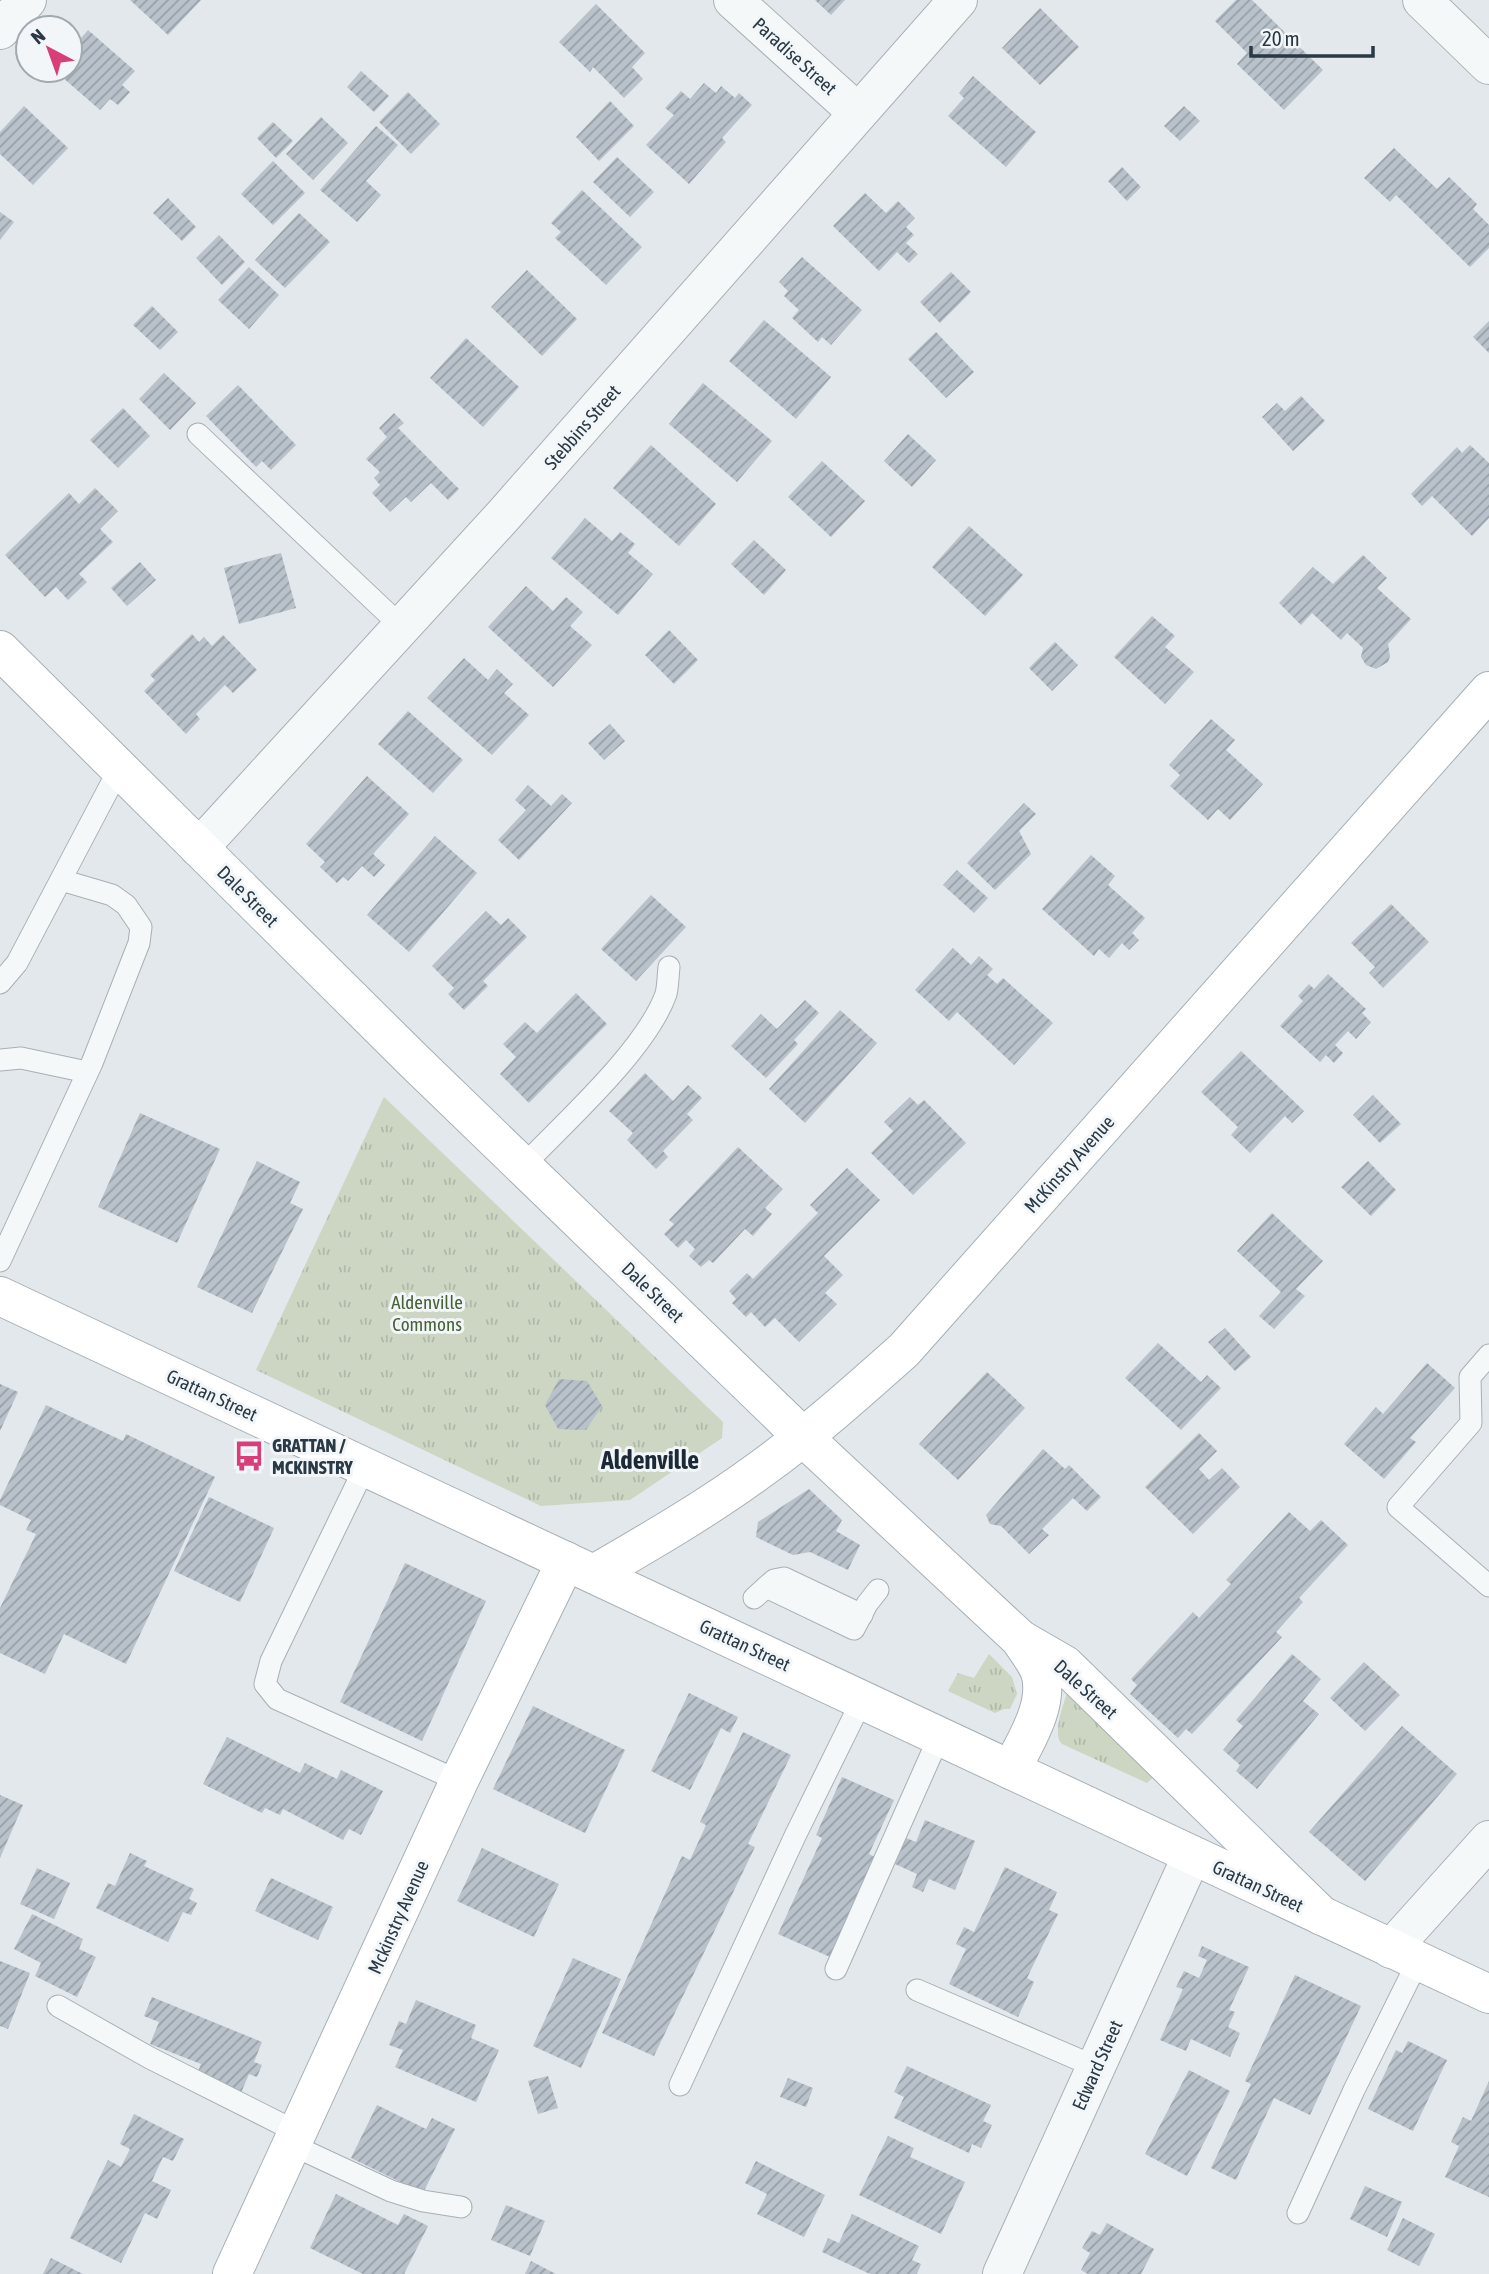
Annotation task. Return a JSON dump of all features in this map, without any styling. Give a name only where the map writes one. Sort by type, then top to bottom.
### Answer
[{"type":"street","points":[[0,30],[27,0]]},
{"type":"street","name":"Paradise Street","points":[[733,0],[857,112]]},
{"type":"street","name":"Stebbins Street","points":[[199,848],[503,516],[958,0]]},
{"type":"street","points":[[1422,0],[1489,65]]},
{"type":"street","name":"Dale Street","points":[[0,650],[414,1061],[803,1437],[1020,1639],[1065,1665],[1322,1916]]},
{"type":"street","name":"McKinstry Avenue","points":[[580,1568],[677,1525],[759,1471],[904,1350],[1489,691]]},
{"type":"street","name":"Grattan Street","points":[[0,1296],[1489,1994]]},
{"type":"street","name":"Mckinstry Avenue","points":[[232,2274],[459,1781],[580,1568]]},
{"type":"street","points":[[1011,1770],[1034,1722],[1041,1699],[1039,1670],[1020,1639]]},
{"type":"street","points":[[1404,1955],[1489,1840]]},
{"type":"street","name":"Edward Street","points":[[1002,2274],[1192,1856]]},
{"type":"lane","points":[[198,434],[402,627]]},
{"type":"lane","points":[[0,983],[18,963],[119,769]]},
{"type":"lane","points":[[0,1261],[87,1072],[138,943],[141,927],[126,905],[112,895],[61,880]]},
{"type":"lane","points":[[523,1166],[639,1041],[666,994],[669,967]]},
{"type":"lane","points":[[0,1060],[21,1058],[87,1072]]},
{"type":"lane","points":[[1489,1355],[1470,1377],[1471,1423],[1398,1507],[1489,1586]]},
{"type":"lane","points":[[365,1467],[271,1661],[265,1684],[277,1699],[459,1781]]},
{"type":"lane","points":[[760,1593],[852,1629],[856,1627],[878,1590]]},
{"type":"lane","points":[[680,2085],[795,1836],[862,1700]]},
{"type":"lane","points":[[836,1969],[939,1737]]},
{"type":"lane","points":[[1298,2213],[1354,2090],[1404,1955]]},
{"type":"lane","points":[[917,1990],[1096,2067]]},
{"type":"lane","points":[[58,2006],[391,2190],[423,2201],[461,2207]]},
{"type":"green space","name":"Aldenville Commons","points":[[384,1097],[723,1422],[722,1438],[630,1500],[541,1506],[256,1370]]},
{"type":"green space","points":[[989,1654],[1012,1677],[1017,1694],[1010,1709],[995,1713],[948,1691],[958,1673],[974,1678]]},
{"type":"green space","points":[[1067,1693],[1156,1775],[1147,1783],[1062,1744],[1058,1727]]},
{"type":"building","points":[[130,0],[201,0],[168,35]]},
{"type":"building","points":[[815,0],[845,0],[831,15]]},
{"type":"building","points":[[1236,0],[1252,0],[1323,70],[1284,110],[1237,64],[1247,53],[1215,21]]},
{"type":"building","points":[[596,4],[645,53],[632,67],[643,79],[624,98],[593,67],[590,72],[559,42]]},
{"type":"building","points":[[1040,8],[1079,47],[1040,85],[1002,48]]},
{"type":"building","points":[[88,30],[135,71],[122,85],[130,92],[118,105],[110,99],[100,110],[70,84],[84,84],[84,35]]},
{"type":"building","points":[[361,71],[389,96],[374,112],[347,87]]},
{"type":"building","points":[[973,76],[1036,132],[1006,167],[948,116],[964,98],[959,93]]},
{"type":"building","points":[[704,83],[716,93],[721,86],[735,98],[739,93],[752,105],[722,138],[726,142],[689,184],[646,145],[674,115],[665,108],[681,91],[690,99]]},
{"type":"building","points":[[408,92],[440,124],[411,154],[379,122]]},
{"type":"building","points":[[610,101],[634,126],[599,161],[576,137]]},
{"type":"building","points":[[24,106],[68,148],[33,185],[0,154],[0,132]]},
{"type":"building","points":[[1184,106],[1200,121],[1180,141],[1164,126]]},
{"type":"building","points":[[321,117],[348,143],[313,180],[286,154]]},
{"type":"building","points":[[273,122],[293,141],[276,158],[257,138]]},
{"type":"building","points":[[376,126],[398,145],[366,181],[381,195],[357,222],[320,190]]},
{"type":"building","points":[[1394,148],[1437,189],[1449,177],[1477,204],[1473,209],[1489,225],[1489,248],[1470,267],[1396,195],[1390,202],[1364,178]]},
{"type":"building","points":[[617,157],[654,192],[630,217],[593,182]]},
{"type":"building","points":[[273,161],[305,193],[273,225],[241,194]]},
{"type":"building","points":[[1122,167],[1141,187],[1127,201],[1108,181]]},
{"type":"building","points":[[582,190],[642,247],[606,285],[555,238],[561,232],[551,223]]},
{"type":"building","points":[[865,193],[886,213],[898,201],[915,218],[906,227],[914,235],[906,243],[918,254],[909,263],[897,252],[879,271],[833,226]]},
{"type":"building","points":[[168,198],[196,227],[182,241],[153,213]]},
{"type":"building","points":[[0,212],[14,222],[0,240]]},
{"type":"building","points":[[299,213],[330,242],[285,288],[255,260]]},
{"type":"building","points":[[219,235],[245,262],[222,285],[196,258]]},
{"type":"building","points":[[802,257],[862,310],[831,345],[822,337],[818,342],[792,318],[799,310],[784,296],[788,291],[779,282]]},
{"type":"building","points":[[249,267],[279,295],[249,329],[218,300]]},
{"type":"building","points":[[527,270],[577,319],[542,356],[491,307]]},
{"type":"building","points":[[951,272],[971,292],[940,323],[920,302]]},
{"type":"building","points":[[152,306],[178,332],[160,350],[133,325]]},
{"type":"building","points":[[764,320],[831,377],[796,419],[729,361]]},
{"type":"building","points":[[1489,321],[1489,353],[1473,337]]},
{"type":"building","points":[[936,332],[974,372],[946,398],[908,359]]},
{"type":"building","points":[[466,338],[519,387],[483,427],[430,378]]},
{"type":"building","points":[[164,373],[196,403],[170,430],[139,399]]},
{"type":"building","points":[[703,383],[772,441],[737,482],[669,424]]},
{"type":"building","points":[[238,385],[296,445],[271,470],[262,461],[256,467],[206,416]]},
{"type":"building","points":[[1301,396],[1325,421],[1293,451],[1262,417],[1277,403],[1285,411]]},
{"type":"building","points":[[123,408],[150,436],[118,468],[90,440]]},
{"type":"building","points":[[394,413],[404,423],[398,428],[459,489],[448,500],[431,483],[411,502],[406,497],[390,512],[372,493],[380,485],[374,478],[380,472],[366,459],[387,437],[379,428]]},
{"type":"building","points":[[908,434],[936,460],[912,487],[884,461]]},
{"type":"building","points":[[651,445],[716,504],[679,546],[613,488]]},
{"type":"building","points":[[1470,445],[1489,463],[1489,518],[1472,536],[1432,496],[1422,506],[1411,494],[1457,447],[1462,453]]},
{"type":"building","points":[[822,461],[865,501],[831,537],[788,497]]},
{"type":"building","points":[[95,488],[118,511],[100,529],[113,542],[79,574],[87,582],[68,600],[56,587],[45,597],[5,555],[69,493],[79,504]]},
{"type":"building","points":[[585,518],[612,541],[620,532],[635,544],[628,553],[653,574],[618,615],[551,558]]},
{"type":"building","points":[[969,526],[1023,575],[985,616],[932,567]]},
{"type":"building","points":[[754,540],[786,570],[764,595],[731,564]]},
{"type":"building","points":[[281,553],[296,608],[239,624],[224,568]]},
{"type":"building","points":[[1363,555],[1387,578],[1377,588],[1411,619],[1388,644],[1388,662],[1376,669],[1366,665],[1361,657],[1363,648],[1347,633],[1341,640],[1312,613],[1301,625],[1279,603],[1313,567],[1333,584]]},
{"type":"building","points":[[140,562],[156,580],[127,606],[111,588]]},
{"type":"building","points":[[526,586],[553,611],[566,597],[583,612],[570,626],[592,645],[553,687],[488,627]]},
{"type":"building","points":[[1152,616],[1175,636],[1165,647],[1194,672],[1165,704],[1114,657]]},
{"type":"building","points":[[669,630],[698,660],[674,684],[645,655]]},
{"type":"building","points":[[192,634],[199,642],[204,637],[212,646],[223,635],[257,670],[233,693],[225,685],[196,714],[200,719],[186,734],[144,691],[155,680],[150,675]]},
{"type":"building","points":[[1055,642],[1078,665],[1052,691],[1029,668]]},
{"type":"building","points":[[464,658],[488,680],[497,669],[513,684],[504,693],[529,715],[492,755],[427,698]]},
{"type":"building","points":[[408,711],[463,760],[433,793],[378,744]]},
{"type":"building","points":[[1211,719],[1235,740],[1226,750],[1263,784],[1230,820],[1218,809],[1208,820],[1170,786],[1180,775],[1169,765]]},
{"type":"building","points":[[610,724],[625,741],[604,760],[588,743]]},
{"type":"building","points":[[367,776],[409,814],[373,854],[385,865],[374,877],[362,866],[348,881],[343,877],[337,883],[320,867],[325,862],[306,844]]},
{"type":"building","points":[[528,785],[551,806],[562,794],[572,803],[519,860],[498,840],[526,810],[515,800]]},
{"type":"building","points":[[1024,803],[1036,814],[1019,831],[1031,854],[995,890],[967,863]]},
{"type":"building","points":[[435,836],[477,873],[409,952],[367,915]]},
{"type":"building","points":[[1091,855],[1115,876],[1108,885],[1145,918],[1132,933],[1139,940],[1129,950],[1122,943],[1109,958],[1099,949],[1094,956],[1042,909]]},
{"type":"building","points":[[957,870],[988,898],[974,913],[943,885]]},
{"type":"building","points":[[651,895],[686,927],[636,981],[601,949]]},
{"type":"building","points":[[1391,904],[1429,942],[1383,988],[1369,973],[1375,967],[1351,943]]},
{"type":"building","points":[[486,911],[501,925],[508,918],[527,937],[483,981],[488,986],[464,1010],[448,994],[454,988],[432,966]]},
{"type":"building","points":[[953,948],[971,965],[979,956],[993,969],[987,975],[997,984],[1003,978],[1053,1023],[1014,1065],[957,1012],[949,1021],[915,990]]},
{"type":"building","points":[[1328,974],[1366,1009],[1362,1013],[1371,1022],[1356,1039],[1348,1031],[1335,1045],[1343,1053],[1334,1063],[1326,1055],[1320,1062],[1280,1026],[1303,1001],[1298,996],[1309,984],[1314,989]]},
{"type":"building","points":[[576,993],[607,1024],[529,1103],[500,1074],[516,1057],[503,1044],[525,1022],[537,1033]]},
{"type":"building","points":[[805,1000],[819,1013],[794,1040],[798,1044],[766,1078],[731,1046],[761,1014],[777,1029]]},
{"type":"building","points":[[840,1010],[877,1043],[805,1123],[769,1089]]},
{"type":"building","points":[[1241,1051],[1304,1111],[1292,1123],[1285,1116],[1250,1153],[1231,1135],[1238,1127],[1201,1092]]},
{"type":"building","points":[[645,1073],[673,1101],[688,1085],[702,1098],[687,1114],[693,1120],[663,1151],[668,1157],[656,1169],[627,1140],[633,1133],[609,1111]]},
{"type":"building","points":[[1373,1095],[1401,1124],[1380,1143],[1353,1115]]},
{"type":"building","points":[[910,1097],[918,1105],[924,1100],[966,1143],[913,1195],[871,1153],[893,1131],[884,1122]]},
{"type":"building","points":[[140,1113],[220,1149],[177,1243],[98,1207]]},
{"type":"building","points":[[738,1147],[783,1189],[765,1208],[772,1214],[753,1236],[745,1229],[713,1263],[709,1260],[701,1267],[689,1256],[695,1249],[686,1240],[678,1248],[664,1234],[674,1224],[669,1220]]},
{"type":"building","points":[[257,1161],[300,1182],[290,1203],[303,1209],[252,1313],[197,1287]]},
{"type":"building","points":[[1368,1161],[1396,1190],[1371,1216],[1341,1187]]},
{"type":"building","points":[[847,1168],[880,1200],[824,1256],[843,1275],[825,1293],[837,1304],[799,1342],[775,1318],[765,1327],[751,1312],[746,1317],[732,1303],[736,1299],[729,1291],[747,1273],[753,1279],[818,1213],[810,1205]]},
{"type":"building","points":[[1272,1213],[1323,1261],[1296,1289],[1305,1296],[1274,1329],[1259,1316],[1281,1292],[1237,1251]]},
{"type":"building","points":[[1225,1328],[1251,1357],[1235,1371],[1208,1342]]},
{"type":"building","points":[[1158,1343],[1201,1382],[1207,1375],[1221,1388],[1181,1430],[1125,1378]]},
{"type":"building","points":[[1427,1363],[1455,1388],[1410,1438],[1416,1442],[1384,1479],[1344,1444],[1376,1407],[1383,1414]]},
{"type":"building","points":[[987,1372],[1025,1408],[958,1480],[919,1444]]},
{"type":"building","points":[[559,1379],[587,1381],[602,1406],[586,1430],[558,1429],[545,1405]]},
{"type":"building","points":[[0,1384],[18,1392],[0,1431]]},
{"type":"building","points":[[46,1405],[123,1441],[126,1434],[215,1477],[126,1664],[64,1634],[45,1674],[0,1653],[0,1608],[36,1534],[26,1530],[31,1520],[0,1505],[0,1500]]},
{"type":"building","points":[[1199,1433],[1217,1451],[1199,1469],[1209,1480],[1222,1468],[1240,1487],[1193,1534],[1145,1487]]},
{"type":"building","points":[[1043,1449],[1065,1469],[1069,1465],[1101,1497],[1087,1511],[1073,1498],[1042,1529],[1049,1535],[1029,1554],[1001,1526],[990,1524],[986,1515]]},
{"type":"building","points":[[809,1489],[842,1520],[836,1531],[860,1545],[848,1570],[810,1552],[793,1555],[756,1537],[758,1522]]},
{"type":"building","points":[[209,1497],[274,1528],[240,1602],[174,1571]]},
{"type":"building","points":[[1289,1512],[1310,1531],[1321,1520],[1348,1545],[1299,1598],[1303,1602],[1276,1632],[1282,1637],[1192,1734],[1186,1729],[1178,1738],[1130,1694],[1137,1685],[1131,1679],[1193,1612],[1199,1618],[1231,1584],[1226,1580]]},
{"type":"building","points":[[405,1563],[486,1601],[422,1741],[340,1702]]},
{"type":"building","points":[[1292,1654],[1321,1679],[1303,1701],[1319,1714],[1257,1789],[1236,1771],[1240,1765],[1223,1750],[1243,1726],[1236,1720]]},
{"type":"building","points":[[1364,1662],[1400,1695],[1365,1731],[1330,1698]]},
{"type":"building","points":[[689,1693],[738,1717],[730,1733],[721,1728],[690,1790],[651,1771]]},
{"type":"building","points":[[533,1706],[625,1750],[585,1833],[493,1789]]},
{"type":"building","points":[[1402,1726],[1457,1774],[1365,1881],[1309,1832]]},
{"type":"building","points":[[743,1732],[791,1755],[748,1844],[755,1847],[654,2056],[602,2033],[682,1856],[690,1860],[706,1825],[700,1822]]},
{"type":"building","points":[[227,1737],[300,1773],[305,1763],[337,1779],[341,1770],[383,1791],[361,1835],[349,1829],[343,1840],[283,1809],[280,1815],[265,1808],[262,1813],[203,1784]]},
{"type":"building","points":[[842,1777],[894,1800],[869,1854],[875,1857],[830,1957],[778,1934],[822,1838],[816,1835]]},
{"type":"building","points":[[0,1795],[23,1805],[0,1858]]},
{"type":"building","points":[[925,1820],[975,1841],[955,1890],[929,1879],[923,1892],[912,1887],[917,1874],[895,1864],[906,1838],[916,1842]]},
{"type":"building","points":[[482,1848],[559,1884],[534,1937],[457,1901]]},
{"type":"building","points":[[130,1853],[147,1861],[144,1866],[194,1889],[189,1899],[197,1903],[191,1915],[183,1912],[168,1942],[96,1908],[108,1883],[115,1886]]},
{"type":"building","points":[[1005,1867],[1057,1892],[1049,1910],[1058,1914],[1027,1978],[1034,1982],[1018,2017],[949,1984],[966,1949],[956,1944],[964,1927],[974,1932]]},
{"type":"building","points":[[37,1868],[70,1883],[54,1919],[20,1904]]},
{"type":"building","points":[[271,1878],[333,1907],[318,1940],[255,1911]]},
{"type":"building","points":[[32,1914],[83,1939],[79,1949],[96,1957],[77,1997],[35,1976],[41,1963],[14,1949]]},
{"type":"building","points":[[1202,1946],[1249,1967],[1229,2010],[1235,2012],[1228,2027],[1240,2033],[1230,2057],[1191,2039],[1186,2051],[1160,2040],[1183,1989],[1176,1987],[1184,1971],[1199,1978],[1207,1960],[1198,1956]]},
{"type":"building","points":[[573,1958],[621,1979],[581,2068],[533,2046]]},
{"type":"building","points":[[0,1961],[30,1973],[8,2029],[0,2026]]},
{"type":"building","points":[[1295,1975],[1361,2006],[1310,2115],[1274,2098],[1236,2180],[1211,2168],[1251,2084],[1245,2081]]},
{"type":"building","points":[[152,1997],[262,2042],[254,2062],[262,2065],[257,2077],[249,2074],[241,2093],[197,2074],[201,2064],[150,2044],[159,2022],[144,2016]]},
{"type":"building","points":[[416,2000],[476,2025],[471,2038],[499,2050],[476,2102],[395,2067],[403,2050],[389,2045],[399,2021],[406,2024]]},
{"type":"building","points":[[1408,2041],[1447,2060],[1413,2131],[1368,2109],[1396,2050],[1402,2053]]},
{"type":"building","points":[[907,2066],[991,2105],[983,2121],[992,2125],[981,2148],[972,2144],[969,2153],[894,2118],[904,2097],[894,2092]]},
{"type":"building","points":[[1189,2070],[1230,2091],[1187,2176],[1145,2154]]},
{"type":"building","points":[[548,2076],[558,2108],[538,2114],[528,2081]]},
{"type":"building","points":[[788,2078],[813,2088],[806,2107],[780,2097]]},
{"type":"building","points":[[1489,2081],[1489,2197],[1445,2177],[1459,2146],[1451,2142],[1463,2117],[1471,2121]]},
{"type":"building","points":[[377,2105],[426,2129],[432,2118],[455,2129],[423,2193],[351,2158]]},
{"type":"building","points":[[134,2114],[184,2139],[173,2161],[163,2157],[152,2181],[171,2190],[157,2219],[145,2213],[121,2263],[70,2238],[108,2160],[121,2167],[130,2149],[120,2144]]},
{"type":"building","points":[[888,2136],[914,2148],[910,2157],[965,2182],[941,2234],[859,2195]]},
{"type":"building","points":[[756,2161],[825,2195],[804,2237],[757,2214],[767,2194],[745,2183]]},
{"type":"building","points":[[1365,2186],[1402,2202],[1387,2237],[1350,2219]]},
{"type":"building","points":[[336,2194],[398,2225],[404,2214],[428,2226],[404,2274],[363,2274],[310,2248]]},
{"type":"building","points":[[506,2205],[545,2221],[530,2256],[491,2240]]},
{"type":"building","points":[[852,2214],[919,2246],[912,2260],[921,2264],[917,2274],[870,2274],[822,2252],[828,2238],[839,2243]]},
{"type":"building","points":[[1403,2218],[1435,2234],[1419,2266],[1387,2250]]},
{"type":"building","points":[[1107,2223],[1154,2249],[1141,2274],[1088,2274],[1081,2270],[1090,2253],[1082,2248],[1092,2231],[1100,2235]]},
{"type":"building","points":[[51,2258],[83,2274],[43,2274]]},
{"type":"building","points":[[531,2261],[556,2274],[525,2274]]},
{"type":"place","name":"GRATTAN / MCKINSTRY","points":[[249,1456]]},
{"type":"district","name":"Aldenville","points":[[650,1460]]}]
